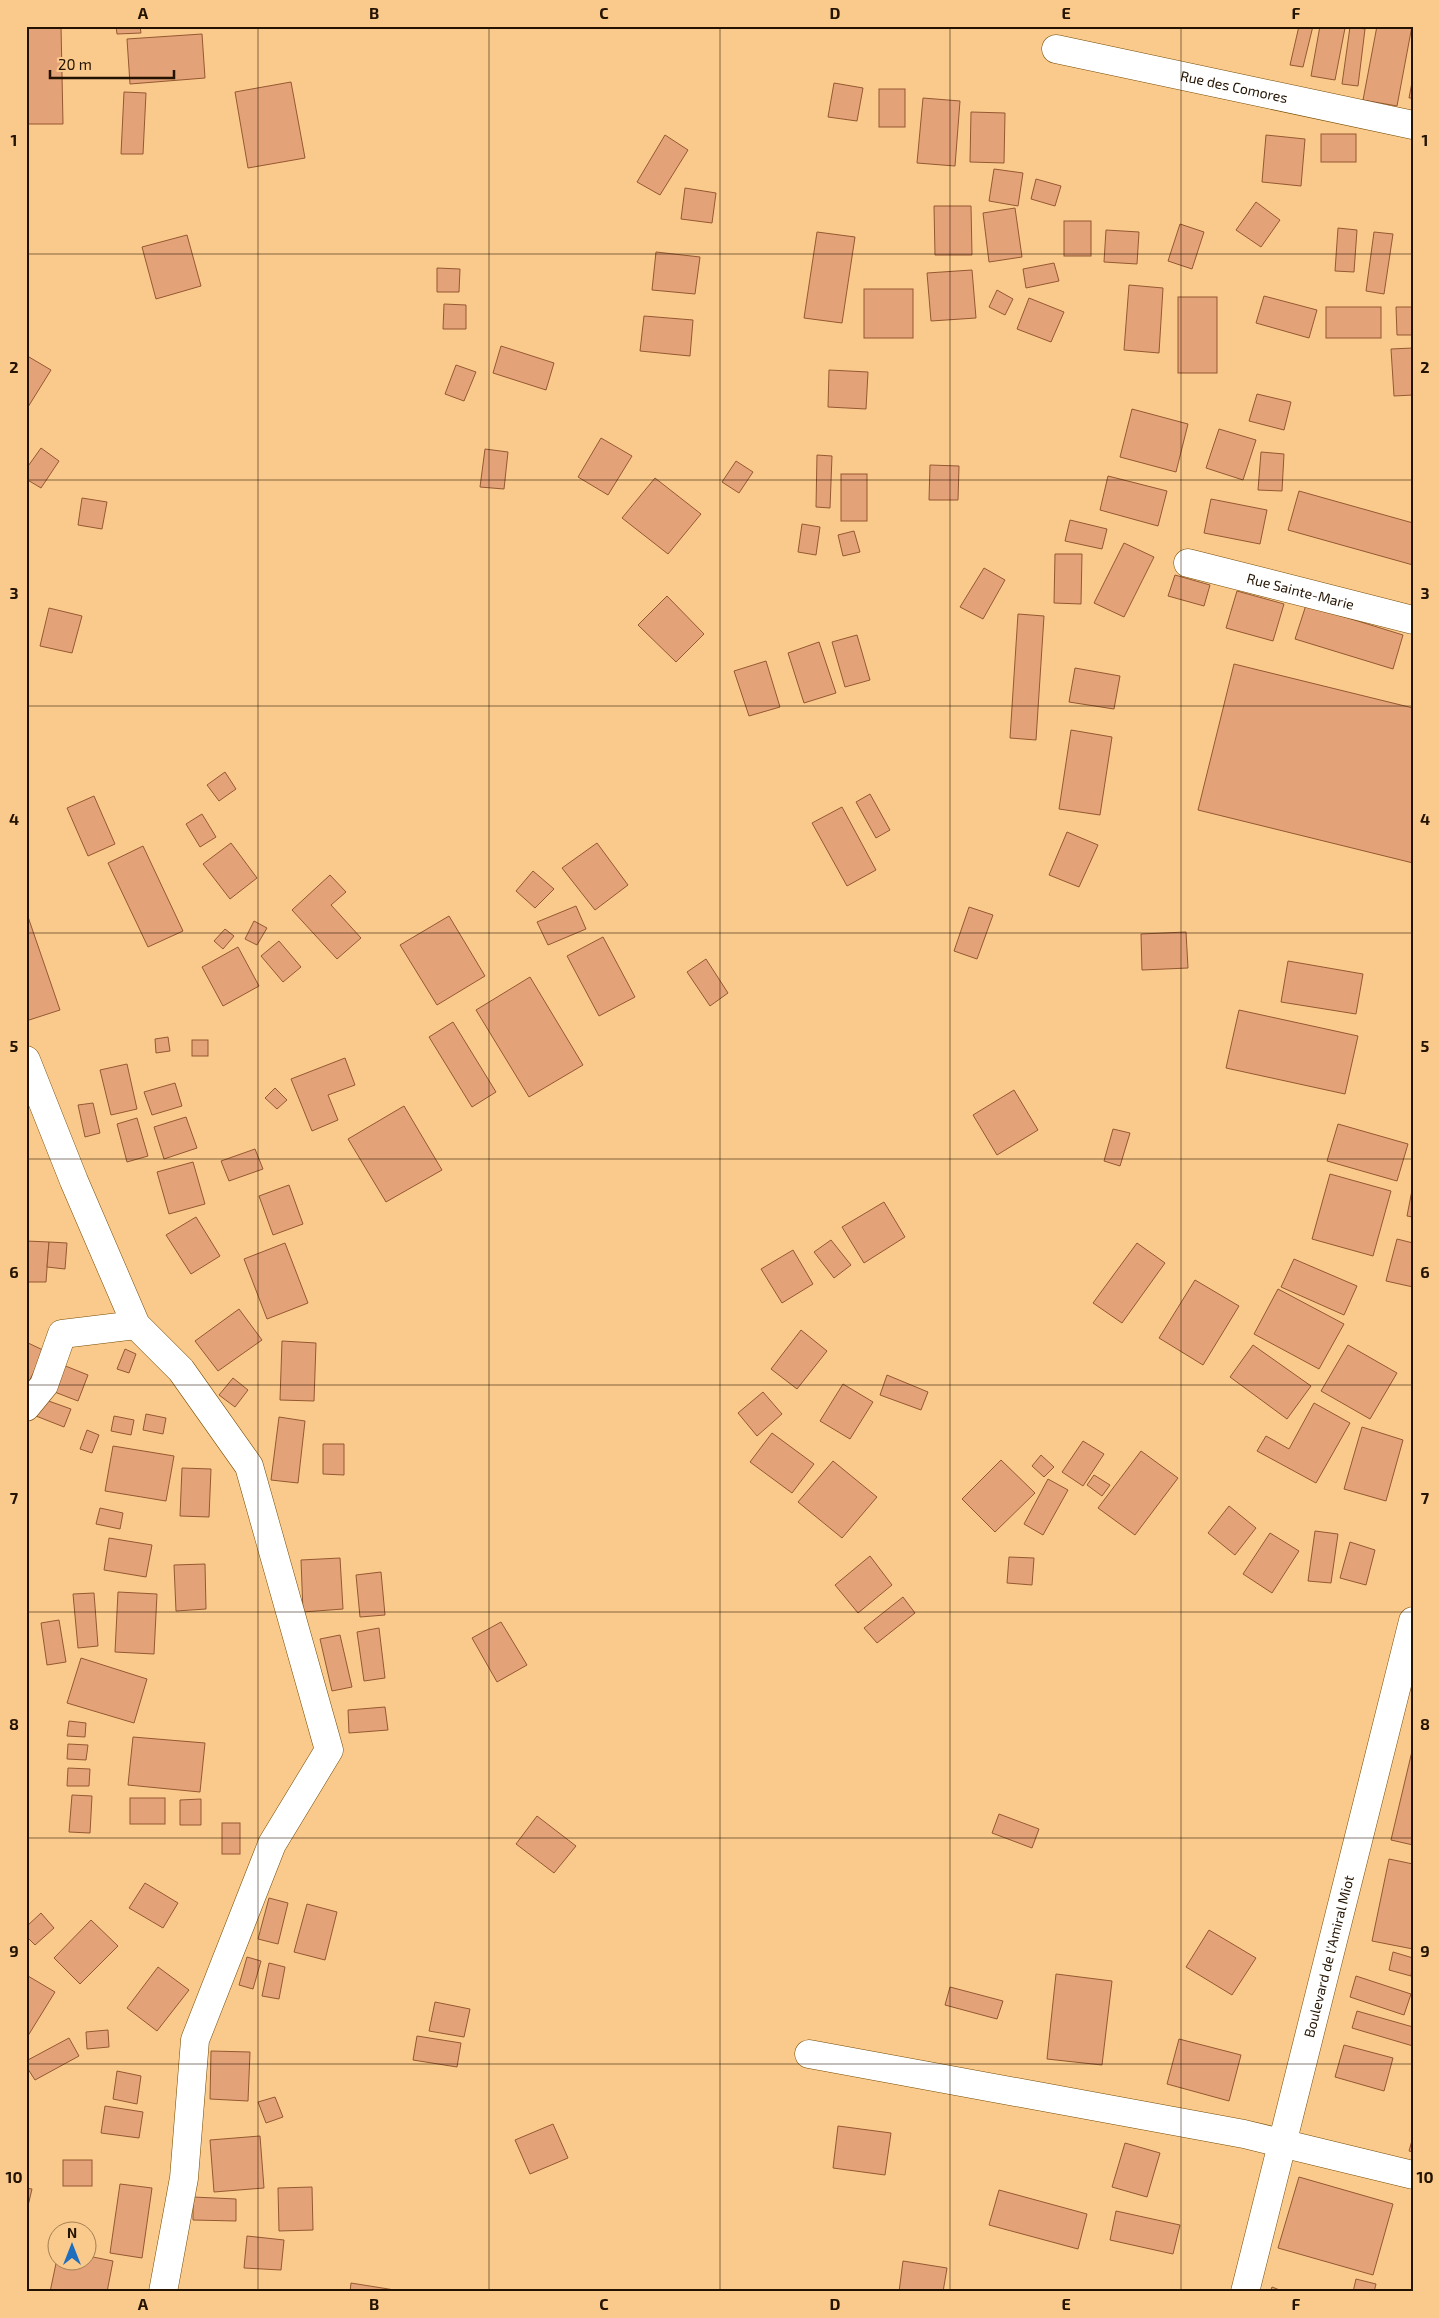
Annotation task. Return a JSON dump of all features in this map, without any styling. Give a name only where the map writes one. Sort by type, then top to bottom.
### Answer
[{"type":"street","name":"Rue des Comores","points":[[1056,49],[1413,125]]},
{"type":"street","name":"Rue Sainte-Marie","points":[[1188,563],[1413,620]]},
{"type":"street","points":[[26,1060],[74,1180],[136,1325],[181,1370],[249,1466],[329,1750],[272,1844],[195,2040],[184,2178],[163,2292]]},
{"type":"street","points":[[26,1407],[44,1385],[62,1334],[136,1325]]},
{"type":"street","name":"Boulevard de l'Amiral Miot","points":[[1245,2292],[1412,1627]]},
{"type":"street","points":[[809,2054],[1244,2134],[1413,2175]]},
{"type":"building","points":[[26,26],[61,26],[63,124],[26,124]]},
{"type":"building","points":[[116,26],[140,26],[141,33],[117,34]]},
{"type":"building","points":[[1299,26],[1313,26],[1303,67],[1290,65]]},
{"type":"building","points":[[1320,26],[1345,28],[1335,80],[1311,76]]},
{"type":"building","points":[[1377,26],[1412,26],[1397,106],[1363,100]]},
{"type":"building","points":[[1350,27],[1365,29],[1358,86],[1342,84]]},
{"type":"building","points":[[202,34],[205,78],[130,84],[127,39]]},
{"type":"building","points":[[1413,77],[1413,98],[1409,98]]},
{"type":"building","points":[[291,82],[305,158],[248,168],[235,92]]},
{"type":"building","points":[[834,83],[863,88],[857,121],[828,117]]},
{"type":"building","points":[[879,89],[905,89],[905,127],[879,127]]},
{"type":"building","points":[[124,92],[146,93],[143,154],[121,154]]},
{"type":"building","points":[[923,98],[960,101],[955,166],[917,163]]},
{"type":"building","points":[[971,112],[1005,113],[1004,163],[970,162]]},
{"type":"building","points":[[1321,134],[1356,134],[1356,162],[1321,162]]},
{"type":"building","points":[[665,135],[688,150],[660,195],[637,182]]},
{"type":"building","points":[[1266,135],[1305,139],[1301,186],[1262,182]]},
{"type":"building","points":[[994,169],[1023,173],[1018,206],[989,201]]},
{"type":"building","points":[[1036,179],[1061,186],[1055,206],[1031,199]]},
{"type":"building","points":[[685,188],[716,193],[712,223],[681,219]]},
{"type":"building","points":[[1256,202],[1280,220],[1261,247],[1236,230]]},
{"type":"building","points":[[934,206],[971,206],[972,255],[935,255]]},
{"type":"building","points":[[1015,208],[1022,257],[989,262],[983,213]]},
{"type":"building","points":[[1064,221],[1091,221],[1091,256],[1064,256]]},
{"type":"building","points":[[1180,224],[1204,232],[1192,269],[1168,261]]},
{"type":"building","points":[[1338,228],[1357,230],[1354,272],[1335,271]]},
{"type":"building","points":[[1106,230],[1139,232],[1137,264],[1104,262]]},
{"type":"building","points":[[817,232],[855,237],[842,323],[804,318]]},
{"type":"building","points":[[1374,232],[1393,234],[1384,294],[1366,291]]},
{"type":"building","points":[[187,235],[201,286],[156,299],[142,247]]},
{"type":"building","points":[[656,252],[700,257],[695,294],[652,290]]},
{"type":"building","points":[[1054,263],[1059,281],[1026,288],[1023,269]]},
{"type":"building","points":[[437,268],[460,269],[459,292],[437,292]]},
{"type":"building","points":[[972,270],[976,318],[931,321],[927,273]]},
{"type":"building","points":[[1129,285],[1163,288],[1159,353],[1124,350]]},
{"type":"building","points":[[864,289],[913,289],[913,338],[864,338]]},
{"type":"building","points":[[997,290],[1013,299],[1005,315],[989,307]]},
{"type":"building","points":[[1264,296],[1317,310],[1309,338],[1256,323]]},
{"type":"building","points":[[1178,297],[1217,297],[1217,373],[1178,373]]},
{"type":"building","points":[[1029,298],[1064,312],[1051,342],[1017,329]]},
{"type":"building","points":[[444,304],[466,305],[466,329],[443,329]]},
{"type":"building","points":[[1326,307],[1381,307],[1381,338],[1326,338]]},
{"type":"building","points":[[1396,307],[1413,307],[1413,335],[1397,335]]},
{"type":"building","points":[[644,316],[693,320],[690,356],[640,351]]},
{"type":"building","points":[[501,346],[554,363],[546,390],[493,373]]},
{"type":"building","points":[[1413,348],[1413,395],[1394,396],[1391,349]]},
{"type":"building","points":[[29,357],[51,370],[28,407],[26,406],[26,361]]},
{"type":"building","points":[[456,365],[476,372],[464,401],[445,394]]},
{"type":"building","points":[[829,370],[868,372],[866,409],[828,407]]},
{"type":"building","points":[[1257,394],[1291,402],[1284,430],[1249,421]]},
{"type":"building","points":[[1132,409],[1188,424],[1176,472],[1120,457]]},
{"type":"building","points":[[1219,429],[1256,440],[1243,480],[1206,468]]},
{"type":"building","points":[[601,438],[632,456],[608,495],[578,477]]},
{"type":"building","points":[[41,448],[59,461],[41,488],[26,479],[26,469]]},
{"type":"building","points":[[485,449],[508,452],[504,489],[480,487]]},
{"type":"building","points":[[1261,452],[1284,454],[1282,491],[1258,490]]},
{"type":"building","points":[[817,455],[832,456],[830,508],[816,507]]},
{"type":"building","points":[[736,461],[753,472],[739,493],[722,482]]},
{"type":"building","points":[[930,465],[959,466],[958,500],[929,500]]},
{"type":"building","points":[[841,474],[867,474],[867,521],[841,521]]},
{"type":"building","points":[[1108,476],[1167,491],[1158,526],[1100,510]]},
{"type":"building","points":[[655,478],[701,514],[668,554],[622,518]]},
{"type":"building","points":[[1299,491],[1413,523],[1413,565],[1288,530]]},
{"type":"building","points":[[82,498],[107,502],[102,529],[78,525]]},
{"type":"building","points":[[1211,499],[1267,510],[1260,544],[1204,533]]},
{"type":"building","points":[[1070,520],[1107,529],[1102,549],[1065,541]]},
{"type":"building","points":[[802,524],[820,527],[816,555],[798,552]]},
{"type":"building","points":[[854,531],[860,552],[843,556],[838,535]]},
{"type":"building","points":[[1124,543],[1154,557],[1124,617],[1094,603]]},
{"type":"building","points":[[1055,554],[1082,554],[1081,604],[1054,603]]},
{"type":"building","points":[[984,568],[1005,580],[983,619],[960,607]]},
{"type":"building","points":[[1175,575],[1210,585],[1204,606],[1168,596]]},
{"type":"building","points":[[1237,591],[1284,604],[1273,641],[1226,628]]},
{"type":"building","points":[[667,596],[704,634],[676,662],[638,625]]},
{"type":"building","points":[[1306,605],[1403,635],[1393,669],[1295,639]]},
{"type":"building","points":[[49,608],[82,616],[72,653],[40,646]]},
{"type":"building","points":[[1018,614],[1044,616],[1036,740],[1010,738]]},
{"type":"building","points":[[857,635],[870,680],[845,687],[832,642]]},
{"type":"building","points":[[819,642],[836,693],[804,703],[788,653]]},
{"type":"building","points":[[766,661],[780,707],[749,716],[734,671]]},
{"type":"building","points":[[1234,664],[1413,708],[1413,863],[1198,810]]},
{"type":"building","points":[[1075,668],[1120,676],[1114,709],[1069,702]]},
{"type":"building","points":[[1071,730],[1112,737],[1100,815],[1059,809]]},
{"type":"building","points":[[225,772],[236,789],[219,801],[207,785]]},
{"type":"building","points":[[870,794],[890,830],[876,838],[856,802]]},
{"type":"building","points":[[94,796],[115,844],[88,856],[67,808]]},
{"type":"building","points":[[842,807],[876,870],[847,886],[812,823]]},
{"type":"building","points":[[202,814],[216,837],[200,847],[186,824]]},
{"type":"building","points":[[1067,832],[1098,845],[1079,887],[1049,875]]},
{"type":"building","points":[[231,843],[257,878],[230,899],[203,864]]},
{"type":"building","points":[[597,843],[628,885],[595,910],[562,868]]},
{"type":"building","points":[[143,846],[183,931],[148,947],[108,863]]},
{"type":"building","points":[[533,871],[554,889],[535,908],[516,891]]},
{"type":"building","points":[[330,875],[346,892],[331,905],[361,938],[337,959],[292,910]]},
{"type":"building","points":[[576,906],[586,929],[548,945],[537,922]]},
{"type":"building","points":[[969,907],[993,915],[977,959],[954,951]]},
{"type":"building","points":[[26,911],[60,1010],[26,1021]]},
{"type":"building","points":[[449,916],[485,976],[437,1005],[400,945]]},
{"type":"building","points":[[254,921],[267,928],[257,945],[245,939]]},
{"type":"building","points":[[225,929],[234,936],[223,949],[214,941]]},
{"type":"building","points":[[1186,932],[1188,968],[1142,970],[1141,934]]},
{"type":"building","points":[[603,937],[635,997],[599,1016],[567,956]]},
{"type":"building","points":[[279,941],[301,967],[283,982],[261,956]]},
{"type":"building","points":[[238,947],[259,986],[223,1006],[202,967]]},
{"type":"building","points":[[706,959],[728,993],[710,1006],[687,972]]},
{"type":"building","points":[[1288,961],[1363,974],[1356,1014],[1281,1002]]},
{"type":"building","points":[[530,977],[583,1065],[529,1097],[476,1010]]},
{"type":"building","points":[[1239,1010],[1358,1036],[1345,1094],[1226,1068]]},
{"type":"building","points":[[453,1022],[496,1092],[472,1107],[429,1037]]},
{"type":"building","points":[[168,1037],[170,1051],[156,1053],[155,1039]]},
{"type":"building","points":[[192,1040],[208,1040],[208,1056],[192,1056]]},
{"type":"building","points":[[345,1058],[355,1085],[328,1095],[338,1120],[312,1131],[291,1079]]},
{"type":"building","points":[[127,1064],[137,1109],[111,1115],[100,1070]]},
{"type":"building","points":[[175,1083],[182,1106],[152,1115],[144,1092]]},
{"type":"building","points":[[275,1088],[287,1100],[277,1109],[265,1098]]},
{"type":"building","points":[[1014,1090],[1038,1130],[997,1155],[973,1115]]},
{"type":"building","points":[[93,1103],[100,1133],[85,1137],[78,1105]]},
{"type":"building","points":[[404,1106],[442,1170],[386,1202],[348,1139]]},
{"type":"building","points":[[186,1117],[197,1148],[164,1159],[154,1127]]},
{"type":"building","points":[[137,1118],[148,1156],[127,1162],[117,1124]]},
{"type":"building","points":[[1338,1124],[1408,1144],[1397,1181],[1327,1161]]},
{"type":"building","points":[[1113,1129],[1130,1133],[1120,1166],[1104,1161]]},
{"type":"building","points":[[255,1149],[263,1169],[229,1181],[221,1161]]},
{"type":"building","points":[[193,1162],[205,1204],[169,1214],[157,1172]]},
{"type":"building","points":[[1330,1174],[1391,1191],[1373,1256],[1312,1239]]},
{"type":"building","points":[[289,1185],[303,1224],[273,1235],[259,1196]]},
{"type":"building","points":[[1413,1185],[1413,1217],[1407,1216]]},
{"type":"building","points":[[884,1202],[905,1237],[864,1263],[842,1227]]},
{"type":"building","points":[[196,1217],[220,1256],[191,1274],[166,1235]]},
{"type":"building","points":[[1397,1239],[1413,1243],[1413,1287],[1386,1281]]},
{"type":"building","points":[[831,1240],[851,1265],[834,1278],[814,1252]]},
{"type":"building","points":[[26,1241],[49,1242],[46,1282],[26,1282]]},
{"type":"building","points":[[49,1242],[67,1243],[65,1269],[47,1267]]},
{"type":"building","points":[[285,1243],[308,1303],[267,1319],[244,1259]]},
{"type":"building","points":[[1137,1243],[1165,1263],[1122,1323],[1093,1303]]},
{"type":"building","points":[[793,1250],[813,1284],[782,1303],[761,1269]]},
{"type":"building","points":[[1294,1259],[1357,1286],[1344,1315],[1281,1287]]},
{"type":"building","points":[[1195,1280],[1239,1306],[1203,1365],[1159,1338]]},
{"type":"building","points":[[1278,1289],[1344,1324],[1319,1369],[1254,1334]]},
{"type":"building","points":[[239,1309],[262,1340],[218,1371],[195,1341]]},
{"type":"building","points":[[801,1330],[827,1351],[797,1389],[771,1369]]},
{"type":"building","points":[[282,1341],[316,1343],[314,1401],[280,1400]]},
{"type":"building","points":[[26,1342],[45,1351],[26,1387]]},
{"type":"building","points":[[1253,1345],[1311,1386],[1287,1419],[1230,1377]]},
{"type":"building","points":[[1348,1345],[1397,1373],[1370,1419],[1321,1391]]},
{"type":"building","points":[[125,1349],[136,1354],[129,1373],[117,1369]]},
{"type":"building","points":[[63,1365],[88,1375],[78,1401],[52,1391]]},
{"type":"building","points":[[887,1375],[928,1392],[921,1410],[880,1395]]},
{"type":"building","points":[[233,1378],[248,1390],[235,1407],[219,1395]]},
{"type":"building","points":[[843,1384],[873,1402],[850,1439],[820,1421]]},
{"type":"building","points":[[763,1392],[782,1414],[757,1436],[738,1413]]},
{"type":"building","points":[[43,1399],[71,1409],[64,1427],[36,1416]]},
{"type":"building","points":[[1314,1403],[1350,1423],[1316,1483],[1257,1451],[1266,1436],[1289,1449]]},
{"type":"building","points":[[146,1414],[166,1418],[163,1434],[143,1430]]},
{"type":"building","points":[[114,1416],[134,1420],[131,1435],[111,1431]]},
{"type":"building","points":[[279,1417],[305,1421],[298,1483],[271,1480]]},
{"type":"building","points":[[1362,1427],[1403,1440],[1386,1501],[1344,1489]]},
{"type":"building","points":[[87,1430],[99,1435],[92,1453],[80,1449]]},
{"type":"building","points":[[772,1433],[814,1464],[792,1493],[750,1462]]},
{"type":"building","points":[[1083,1441],[1104,1454],[1083,1486],[1062,1472]]},
{"type":"building","points":[[323,1444],[344,1444],[344,1475],[323,1474]]},
{"type":"building","points":[[113,1446],[174,1456],[166,1501],[105,1491]]},
{"type":"building","points":[[1141,1451],[1178,1478],[1135,1535],[1098,1508]]},
{"type":"building","points":[[1041,1455],[1054,1467],[1044,1477],[1032,1466]]},
{"type":"building","points":[[1001,1460],[1035,1493],[995,1532],[962,1499]]},
{"type":"building","points":[[833,1461],[877,1497],[842,1538],[798,1502]]},
{"type":"building","points":[[182,1468],[211,1469],[209,1517],[180,1516]]},
{"type":"building","points":[[1094,1475],[1110,1485],[1102,1496],[1087,1485]]},
{"type":"building","points":[[1048,1479],[1068,1490],[1043,1535],[1024,1524]]},
{"type":"building","points":[[1229,1506],[1256,1528],[1235,1555],[1208,1533]]},
{"type":"building","points":[[100,1508],[123,1513],[120,1529],[96,1524]]},
{"type":"building","points":[[1315,1531],[1338,1534],[1331,1583],[1308,1581]]},
{"type":"building","points":[[1270,1533],[1299,1551],[1272,1593],[1243,1574]]},
{"type":"building","points":[[109,1538],[152,1545],[146,1577],[104,1570]]},
{"type":"building","points":[[1350,1542],[1375,1550],[1366,1585],[1340,1578]]},
{"type":"building","points":[[870,1556],[892,1585],[858,1613],[835,1585]]},
{"type":"building","points":[[1009,1557],[1034,1558],[1032,1585],[1007,1583]]},
{"type":"building","points":[[340,1558],[343,1609],[303,1612],[301,1560]]},
{"type":"building","points":[[205,1564],[206,1609],[176,1611],[174,1565]]},
{"type":"building","points":[[381,1572],[385,1615],[360,1617],[356,1575]]},
{"type":"building","points":[[118,1592],[157,1594],[154,1654],[115,1652]]},
{"type":"building","points":[[94,1593],[98,1646],[78,1648],[73,1594]]},
{"type":"building","points":[[903,1597],[915,1613],[877,1643],[864,1628]]},
{"type":"building","points":[[59,1620],[66,1662],[47,1665],[41,1623]]},
{"type":"building","points":[[501,1622],[527,1665],[497,1682],[472,1638]]},
{"type":"building","points":[[379,1628],[385,1678],[364,1681],[357,1632]]},
{"type":"building","points":[[340,1635],[352,1687],[332,1691],[320,1639]]},
{"type":"building","points":[[81,1658],[147,1679],[134,1723],[67,1703]]},
{"type":"building","points":[[385,1707],[388,1730],[349,1733],[348,1710]]},
{"type":"building","points":[[69,1721],[86,1723],[85,1737],[67,1736]]},
{"type":"building","points":[[133,1737],[205,1743],[200,1792],[128,1785]]},
{"type":"building","points":[[68,1744],[88,1745],[86,1760],[67,1759]]},
{"type":"building","points":[[1413,1747],[1413,1845],[1391,1840]]},
{"type":"building","points":[[68,1768],[90,1769],[89,1786],[67,1786]]},
{"type":"building","points":[[72,1795],[92,1796],[90,1833],[69,1832]]},
{"type":"building","points":[[130,1798],[165,1798],[165,1824],[130,1824]]},
{"type":"building","points":[[201,1799],[201,1825],[180,1825],[180,1800]]},
{"type":"building","points":[[999,1814],[1039,1829],[1032,1848],[992,1833]]},
{"type":"building","points":[[537,1816],[576,1846],[554,1873],[516,1844]]},
{"type":"building","points":[[222,1823],[240,1823],[240,1854],[222,1854]]},
{"type":"building","points":[[1389,1859],[1413,1864],[1413,1949],[1372,1941]]},
{"type":"building","points":[[145,1883],[178,1903],[163,1928],[129,1908]]},
{"type":"building","points":[[269,1898],[288,1903],[278,1944],[258,1939]]},
{"type":"building","points":[[307,1904],[337,1912],[325,1960],[294,1952]]},
{"type":"building","points":[[41,1913],[54,1928],[35,1945],[26,1936],[26,1927]]},
{"type":"building","points":[[91,1920],[118,1946],[80,1984],[54,1958]]},
{"type":"building","points":[[1209,1930],[1256,1958],[1232,1995],[1186,1967]]},
{"type":"building","points":[[1393,1952],[1413,1958],[1411,1976],[1389,1970]]},
{"type":"building","points":[[247,1957],[261,1961],[253,1989],[239,1985]]},
{"type":"building","points":[[269,1963],[285,1967],[279,1999],[262,1996]]},
{"type":"building","points":[[158,1967],[189,1990],[157,2031],[127,2008]]},
{"type":"building","points":[[1056,1974],[1112,1981],[1102,2065],[1047,2059]]},
{"type":"building","points":[[28,1976],[55,1992],[26,2039],[26,1980]]},
{"type":"building","points":[[1356,1976],[1411,1994],[1404,2015],[1350,1997]]},
{"type":"building","points":[[950,1987],[1003,2001],[997,2019],[945,2005]]},
{"type":"building","points":[[435,2002],[470,2009],[464,2037],[429,2031]]},
{"type":"building","points":[[1357,2011],[1413,2027],[1413,2046],[1352,2028]]},
{"type":"building","points":[[108,2030],[109,2047],[87,2049],[86,2032]]},
{"type":"building","points":[[417,2036],[461,2043],[457,2067],[413,2060]]},
{"type":"building","points":[[69,2038],[79,2056],[35,2080],[26,2066],[26,2061]]},
{"type":"building","points":[[1179,2039],[1241,2055],[1229,2101],[1167,2084]]},
{"type":"building","points":[[1344,2045],[1393,2058],[1384,2091],[1335,2077]]},
{"type":"building","points":[[211,2051],[250,2052],[248,2101],[210,2099]]},
{"type":"building","points":[[117,2071],[141,2076],[137,2104],[113,2099]]},
{"type":"building","points":[[275,2097],[283,2117],[266,2123],[258,2102]]},
{"type":"building","points":[[105,2106],[143,2112],[139,2138],[101,2133]]},
{"type":"building","points":[[553,2124],[568,2158],[530,2174],[515,2140]]},
{"type":"building","points":[[838,2126],[891,2133],[885,2175],[833,2168]]},
{"type":"building","points":[[260,2136],[264,2188],[214,2192],[210,2140]]},
{"type":"building","points":[[1413,2137],[1413,2152],[1409,2151]]},
{"type":"building","points":[[1125,2143],[1160,2153],[1147,2197],[1112,2187]]},
{"type":"building","points":[[63,2160],[92,2160],[92,2186],[63,2186]]},
{"type":"building","points":[[1299,2177],[1393,2204],[1373,2275],[1278,2248]]},
{"type":"building","points":[[120,2184],[152,2188],[142,2258],[110,2253]]},
{"type":"building","points":[[312,2187],[313,2230],[279,2231],[278,2188]]},
{"type":"building","points":[[26,2188],[32,2189],[26,2214]]},
{"type":"building","points":[[999,2190],[1087,2214],[1078,2249],[989,2225]]},
{"type":"building","points":[[193,2197],[236,2199],[236,2221],[193,2220]]},
{"type":"building","points":[[1116,2211],[1180,2225],[1173,2254],[1110,2240]]},
{"type":"building","points":[[247,2236],[284,2240],[281,2270],[244,2268]]},
{"type":"building","points":[[98,2258],[113,2261],[107,2292],[50,2292],[55,2270],[98,2270]]},
{"type":"building","points":[[903,2261],[947,2268],[943,2292],[899,2292]]},
{"type":"building","points":[[1356,2279],[1376,2284],[1374,2292],[1353,2292]]},
{"type":"building","points":[[351,2283],[407,2292],[350,2292]]},
{"type":"building","points":[[1272,2287],[1285,2292],[1270,2292]]}]
